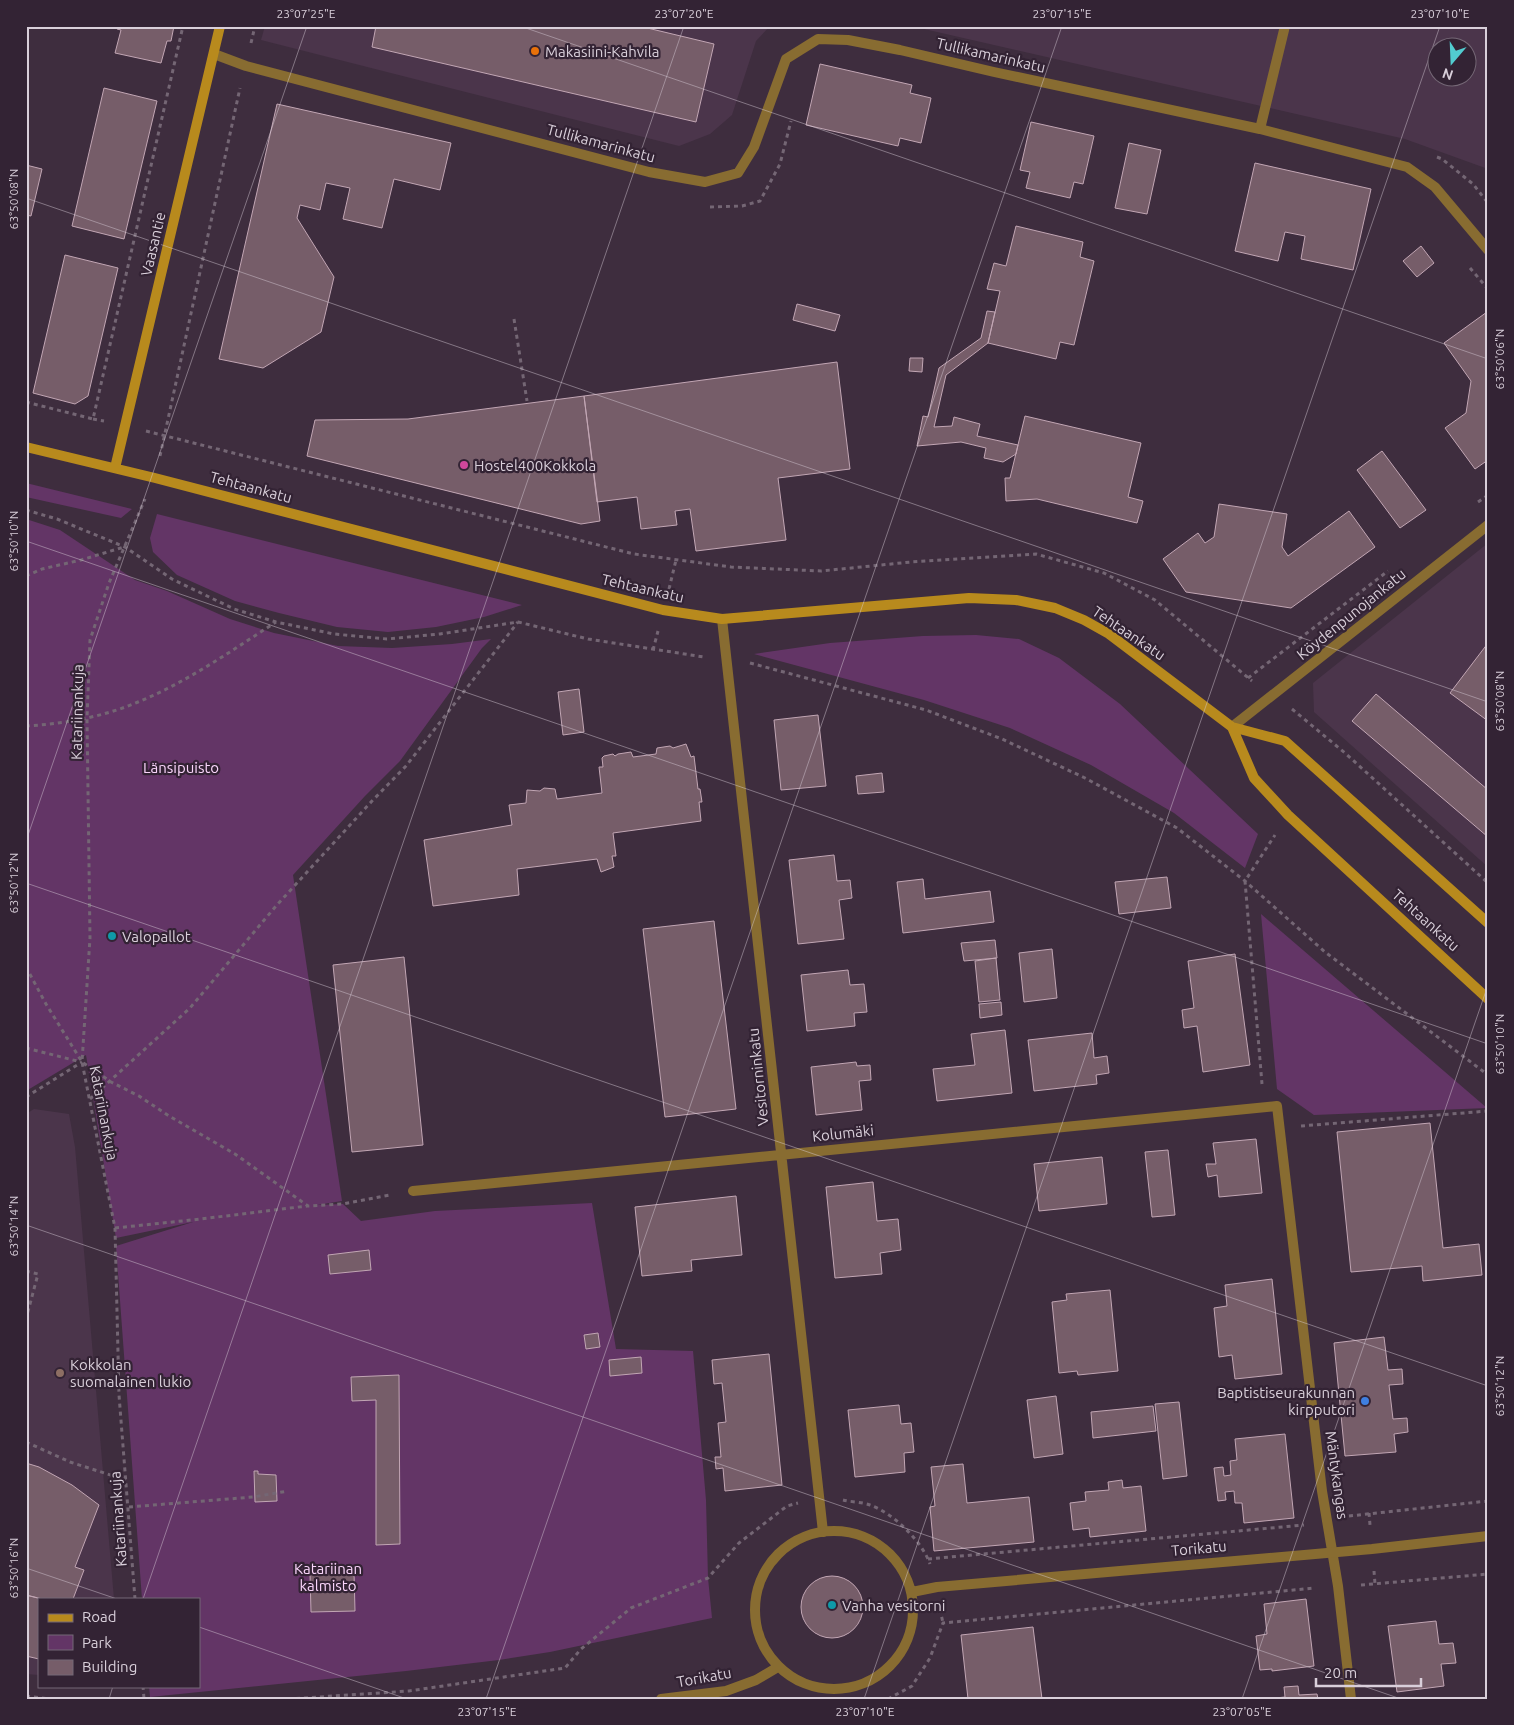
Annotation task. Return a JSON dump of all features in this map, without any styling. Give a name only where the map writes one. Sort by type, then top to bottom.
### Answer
[{"type":"main road","name":"Vaasantie","points":[[115,468],[220,26]]},
{"type":"main road","name":"Tehtaankatu","points":[[26,447],[115,468],[663,610],[722,619],[969,598],[1016,600],[1055,608],[1084,620],[1109,634],[1232,727],[1285,741],[1488,923]]},
{"type":"main road","name":"Tehtaankatu","points":[[1232,727],[1254,778],[1288,815],[1488,998]]},
{"type":"street","points":[[1260,129],[1285,26]]},
{"type":"street","name":"Tullikamarinkatu","points":[[214,54],[246,66],[649,172],[704,182],[738,173],[754,147],[786,59],[818,39],[848,40],[1260,129],[1407,167],[1435,187],[1488,250]]},
{"type":"street","name":"Köydenpunojankatu","points":[[1232,727],[1488,525]]},
{"type":"street","name":"Vesitorninkatu","points":[[722,619],[823,1532]]},
{"type":"street","name":"Kolumäki","points":[[413,1191],[1277,1106]]},
{"type":"street","name":"Mäntykangas","points":[[1277,1106],[1321,1481],[1334,1552],[1351,1699]]},
{"type":"street","points":[[823,1532],[847,1532],[869,1539],[889,1552],[903,1570],[912,1592],[914,1618],[908,1643],[894,1664],[874,1680],[849,1689],[824,1690],[799,1682],[778,1667],[763,1646],[755,1623],[756,1598],[764,1573],[779,1553],[799,1539],[823,1532]]},
{"type":"street","name":"Torikatu","points":[[912,1592],[937,1587],[1372,1549],[1488,1536]]},
{"type":"street","name":"Torikatu","points":[[661,1699],[726,1691],[756,1680],[778,1667]]},
{"type":"path","points":[[26,402],[93,419],[183,26]]},
{"type":"path","name":"Katariinankuja","points":[[135,1598],[119,1395],[115,1228],[82,1062],[90,938],[87,718],[90,640],[109,583],[154,478],[255,26]]},
{"type":"path","points":[[708,207],[742,206],[760,200],[780,164],[793,113]]},
{"type":"path","points":[[1464,261],[1488,289]]},
{"type":"path","points":[[514,318],[527,401]]},
{"type":"path","points":[[1472,507],[1488,495]]},
{"type":"path","points":[[26,510],[57,519],[125,547],[172,579],[234,608],[276,622],[334,634],[386,639],[440,634],[518,622],[588,639],[727,661],[751,663],[926,710],[1002,739],[1085,778],[1177,828],[1245,881],[1325,952],[1488,1075]]},
{"type":"path","points":[[26,576],[125,547]]},
{"type":"path","points":[[1248,678],[1395,566]]},
{"type":"path","points":[[26,726],[87,718],[137,703],[190,677],[276,622]]},
{"type":"path","points":[[90,1099],[111,1082],[190,1008],[276,906],[406,766],[518,622]]},
{"type":"path","points":[[1323,775],[1345,753]]},
{"type":"path","points":[[1264,1107],[1245,881],[1288,815]]},
{"type":"path","points":[[26,967],[46,1004],[82,1062]]},
{"type":"path","points":[[26,1048],[82,1062],[111,1082],[139,1096],[169,1116],[235,1154],[308,1206]]},
{"type":"path","points":[[26,1097],[82,1062]]},
{"type":"path","points":[[1280,1128],[1488,1111]]},
{"type":"path","points":[[115,1228],[308,1206],[343,1204],[413,1191]]},
{"type":"path","points":[[26,1272],[38,1274],[26,1319]]},
{"type":"path","points":[[26,1442],[70,1462],[126,1480]]},
{"type":"path","points":[[128,1508],[253,1497],[288,1491]]},
{"type":"path","points":[[928,1559],[1306,1525],[1328,1519],[1369,1513],[1488,1501]]},
{"type":"path","points":[[888,1699],[912,1686],[930,1658],[942,1623],[1488,1574]]},
{"type":"path","points":[[288,1699],[410,1691],[564,1668],[581,1649],[631,1608],[671,1592]]},
{"type":"path","points":[[26,1696],[50,1699]]},
{"type":"shaded area","points":[[265,26],[770,26],[756,41],[732,115],[710,134],[679,146],[261,40]]},
{"type":"shaded area","points":[[911,26],[1488,26],[1488,169],[1405,139]]},
{"type":"shaded area","points":[[1488,543],[1488,867],[1314,712],[1313,683]]},
{"type":"shaded area","name":"Kokkolan suomalainen lukio","points":[[34,1109],[69,1114],[75,1147],[114,1598],[38,1598],[38,1675],[26,1674],[26,1114]]},
{"type":"green space","points":[[26,483],[132,509],[121,518],[26,497]]},
{"type":"green space","points":[[157,514],[522,605],[484,617],[436,627],[388,632],[337,627],[279,613],[235,601],[177,575],[153,552],[150,538]]},
{"type":"green space","points":[[26,519],[60,530],[135,580],[167,591],[230,619],[274,633],[338,646],[392,648],[491,639],[482,648],[400,761],[365,796],[293,875],[342,1201],[317,1205],[343,1204],[361,1221],[435,1211],[592,1203],[616,1349],[693,1351],[706,1500],[708,1578],[712,1618],[550,1652],[499,1660],[150,1697],[149,1688],[200,1688],[200,1598],[142,1598],[116,1246],[193,1222],[116,1238],[86,1055],[26,1091]]},
{"type":"green space","points":[[976,635],[1019,639],[1059,658],[1120,704],[1258,834],[1245,868],[1174,813],[1091,765],[1010,728],[924,700],[754,654],[830,643],[923,636]]},
{"type":"green space","points":[[1261,914],[1487,1108],[1314,1115],[1277,1089]]},
{"type":"building","points":[[117,26],[174,26],[171,41],[167,41],[161,63],[115,53],[121,30],[117,29]]},
{"type":"building","points":[[376,26],[639,26],[714,44],[696,122],[372,47]]},
{"type":"building","points":[[820,64],[912,85],[910,93],[931,98],[921,143],[900,138],[898,146],[806,125]]},
{"type":"building","points":[[104,88],[157,101],[124,239],[72,226]]},
{"type":"building","points":[[277,104],[451,143],[440,190],[394,179],[382,228],[343,219],[350,188],[326,183],[320,210],[300,205],[297,218],[334,277],[321,332],[263,368],[219,359]]},
{"type":"building","points":[[1031,122],[1094,136],[1083,184],[1074,182],[1070,198],[1026,188],[1030,172],[1020,170]]},
{"type":"building","points":[[1129,143],[1161,150],[1147,214],[1115,208]]},
{"type":"building","points":[[1255,163],[1371,189],[1353,270],[1301,259],[1305,236],[1285,232],[1278,261],[1235,251]]},
{"type":"building","points":[[26,165],[42,169],[31,216],[26,215]]},
{"type":"building","points":[[1016,226],[1083,242],[1080,257],[1094,261],[1074,345],[1060,342],[1056,359],[988,343],[1000,291],[987,289],[994,263],[1006,266]]},
{"type":"building","points":[[1421,246],[1434,263],[1417,277],[1403,261]]},
{"type":"building","points":[[65,255],[118,268],[88,396],[75,404],[33,393]]},
{"type":"building","points":[[797,304],[840,315],[835,331],[793,320]]},
{"type":"building","points":[[987,311],[995,312],[988,343],[946,375],[934,427],[952,426],[954,417],[980,424],[977,436],[1018,445],[1016,454],[1003,462],[984,458],[986,448],[961,442],[917,446],[923,416],[928,417],[939,368],[981,338]]},
{"type":"building","points":[[1487,312],[1488,460],[1475,469],[1445,428],[1466,413],[1471,381],[1444,343]]},
{"type":"building","points":[[910,358],[923,358],[922,372],[909,371]]},
{"type":"building","points":[[837,362],[850,469],[778,478],[786,540],[696,551],[690,509],[675,511],[677,525],[641,529],[637,497],[597,502],[584,396]]},
{"type":"building","points":[[584,396],[600,521],[581,524],[307,456],[315,420],[408,419]]},
{"type":"building","points":[[1025,416],[1141,443],[1128,497],[1143,501],[1137,523],[1037,499],[1006,501],[1005,478],[1010,478]]},
{"type":"building","points":[[1382,451],[1426,510],[1400,528],[1357,470]]},
{"type":"building","points":[[1219,504],[1287,514],[1282,547],[1288,556],[1349,511],[1375,547],[1291,608],[1186,592],[1163,559],[1198,533],[1205,543],[1214,537]]},
{"type":"building","points":[[1488,643],[1488,721],[1450,693]]},
{"type":"building","points":[[579,689],[584,732],[563,735],[558,692]]},
{"type":"building","points":[[1376,694],[1488,790],[1488,837],[1352,721]]},
{"type":"building","points":[[818,715],[826,786],[781,790],[774,720]]},
{"type":"building","points":[[686,744],[691,757],[694,756],[698,789],[700,789],[702,802],[699,802],[701,821],[613,833],[616,856],[612,856],[614,867],[601,872],[597,859],[517,869],[519,895],[433,906],[424,840],[512,825],[509,805],[526,803],[527,790],[555,789],[557,799],[602,793],[599,767],[603,767],[602,758],[604,756],[613,754],[615,756],[631,752],[633,757],[656,754],[657,748],[670,746],[673,748]]},
{"type":"building","points":[[882,773],[884,792],[858,794],[856,776]]},
{"type":"building","points":[[834,855],[837,881],[850,880],[852,898],[839,900],[844,939],[798,944],[789,860]]},
{"type":"building","points":[[1167,877],[1171,908],[1119,914],[1115,882]]},
{"type":"building","points":[[923,879],[925,899],[990,891],[994,922],[903,933],[897,882]]},
{"type":"building","points":[[714,921],[736,1109],[665,1117],[643,929]]},
{"type":"building","points":[[995,940],[997,958],[964,961],[961,943]]},
{"type":"building","points":[[1052,949],[1057,998],[1024,1002],[1019,953]]},
{"type":"building","points":[[1235,954],[1250,1065],[1203,1072],[1197,1026],[1184,1028],[1182,1010],[1194,1008],[1188,961]]},
{"type":"building","points":[[404,957],[423,1145],[352,1152],[333,965]]},
{"type":"building","points":[[996,958],[1000,1000],[979,1002],[975,961]]},
{"type":"building","points":[[848,970],[850,985],[864,984],[867,1012],[854,1013],[855,1026],[807,1031],[801,975]]},
{"type":"building","points":[[1001,1002],[1002,1015],[980,1018],[979,1004]]},
{"type":"building","points":[[1005,1030],[1012,1093],[937,1101],[933,1069],[975,1065],[971,1034]]},
{"type":"building","points":[[1092,1033],[1094,1058],[1107,1056],[1109,1073],[1096,1075],[1097,1084],[1034,1091],[1028,1040]]},
{"type":"building","points":[[856,1062],[857,1066],[870,1065],[871,1080],[859,1081],[862,1110],[816,1115],[811,1067]]},
{"type":"building","points":[[1430,1123],[1443,1248],[1479,1244],[1482,1275],[1423,1281],[1422,1266],[1351,1272],[1337,1132]]},
{"type":"building","points":[[1256,1139],[1262,1193],[1219,1197],[1217,1175],[1208,1177],[1206,1164],[1216,1164],[1213,1143]]},
{"type":"building","points":[[1168,1150],[1175,1215],[1152,1217],[1145,1152]]},
{"type":"building","points":[[1102,1157],[1107,1204],[1039,1211],[1034,1164]]},
{"type":"building","points":[[873,1182],[877,1221],[898,1219],[901,1250],[880,1253],[882,1274],[835,1278],[826,1187]]},
{"type":"building","points":[[736,1196],[742,1255],[691,1260],[692,1271],[642,1276],[635,1207]]},
{"type":"building","points":[[369,1250],[371,1270],[330,1274],[328,1255]]},
{"type":"building","points":[[1272,1279],[1282,1374],[1235,1379],[1232,1355],[1219,1357],[1214,1308],[1227,1306],[1225,1285]]},
{"type":"building","points":[[1110,1290],[1118,1371],[1078,1375],[1077,1371],[1059,1373],[1052,1302],[1067,1300],[1066,1294]]},
{"type":"building","points":[[598,1333],[600,1347],[586,1349],[584,1335]]},
{"type":"building","name":"Baptistiseurakunnan kirpputori","points":[[1384,1337],[1388,1370],[1402,1369],[1403,1384],[1389,1385],[1393,1419],[1407,1418],[1408,1432],[1394,1434],[1396,1452],[1345,1456],[1334,1343]]},
{"type":"building","points":[[769,1354],[782,1485],[725,1491],[723,1468],[716,1469],[715,1457],[721,1457],[718,1423],[726,1422],[722,1383],[714,1384],[712,1360]]},
{"type":"building","points":[[641,1357],[642,1373],[610,1376],[609,1360]]},
{"type":"building","points":[[399,1375],[400,1544],[376,1545],[376,1400],[352,1401],[351,1377]]},
{"type":"building","points":[[1056,1396],[1063,1454],[1034,1458],[1027,1400]]},
{"type":"building","points":[[1179,1402],[1187,1476],[1163,1479],[1155,1404]]},
{"type":"building","points":[[899,1405],[901,1424],[911,1423],[914,1452],[904,1453],[905,1472],[855,1477],[848,1410]]},
{"type":"building","points":[[1153,1406],[1156,1431],[1093,1438],[1091,1412]]},
{"type":"building","points":[[1285,1434],[1294,1518],[1244,1523],[1242,1503],[1235,1503],[1234,1491],[1225,1492],[1226,1500],[1218,1501],[1214,1468],[1223,1467],[1224,1476],[1231,1475],[1230,1461],[1237,1460],[1235,1439]]},
{"type":"building","points":[[26,1463],[39,1467],[72,1485],[99,1505],[75,1567],[84,1570],[73,1598],[38,1598],[26,1595]]},
{"type":"building","points":[[963,1464],[967,1503],[1029,1497],[1034,1542],[934,1551],[930,1507],[935,1506],[931,1467]]},
{"type":"building","points":[[254,1471],[258,1471],[258,1474],[276,1475],[277,1501],[255,1502]]},
{"type":"building","points":[[1122,1480],[1123,1488],[1141,1486],[1146,1531],[1090,1537],[1089,1528],[1073,1530],[1070,1503],[1086,1501],[1085,1492],[1109,1490],[1108,1482]]},
{"type":"building","points":[[354,1573],[355,1611],[311,1612],[310,1574]]},
{"type":"building","name":"Vanha vesitorni","points":[[832,1576],[844,1579],[854,1585],[860,1595],[863,1607],[860,1619],[854,1629],[844,1635],[832,1638],[820,1635],[810,1629],[804,1619],[801,1607],[804,1595],[810,1585],[820,1579]]},
{"type":"building","points":[[26,1595],[38,1598],[38,1659],[26,1656]]},
{"type":"building","points":[[1306,1599],[1314,1666],[1272,1671],[1272,1669],[1260,1670],[1256,1636],[1267,1634],[1264,1604]]},
{"type":"building","points":[[1436,1621],[1439,1644],[1453,1643],[1456,1663],[1441,1664],[1444,1686],[1397,1692],[1388,1626]]},
{"type":"building","points":[[1033,1627],[1042,1699],[968,1699],[961,1635]]},
{"type":"building","points":[[1298,1686],[1299,1695],[1317,1694],[1318,1699],[1266,1699],[1285,1697],[1284,1687]]},
{"type":"place","name":"Makasiini-Kahvila","points":[[535,51]]},
{"type":"place","name":"Hostel400Kokkola","points":[[464,465]]},
{"type":"place","name":"Valopallot","points":[[112,936]]},
{"type":"place","name":"Kokkolan suomalainen lukio","points":[[60,1373]]},
{"type":"place","name":"Baptistiseurakunnan kirpputori","points":[[1365,1401]]},
{"type":"place","name":"Vanha vesitorni","points":[[832,1605]]},
{"type":"park label","name":"Länsipuisto","points":[[181,767]]},
{"type":"park label","name":"Katariinan kalmisto","points":[[328,1576]]}]
